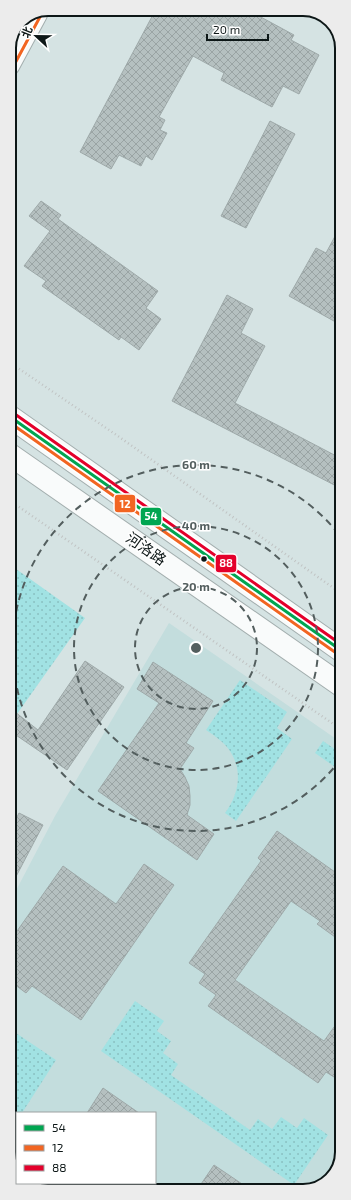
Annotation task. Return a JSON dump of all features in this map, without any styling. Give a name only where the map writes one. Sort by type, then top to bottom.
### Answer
[{"type":"main road","name":"河洛路","points":[[16,421],[335,646]]},
{"type":"main road","name":"河洛路","points":[[16,459],[335,681]]},
{"type":"street","points":[[16,52],[34,19]]},
{"type":"path","points":[[16,367],[122,439],[335,589]]},
{"type":"path","points":[[16,505],[335,725]]},
{"type":"shaded area","points":[[16,569],[85,618],[17,714],[16,713]]},
{"type":"shaded area","points":[[169,623],[335,738],[335,1156],[331,1168],[319,1180],[303,1184],[156,1184],[156,1112],[16,1112],[16,891],[55,816]]},
{"type":"shaded area","points":[[240,680],[287,712],[277,728],[292,739],[236,821],[225,813],[234,798],[238,782],[237,766],[228,748],[219,739],[206,730]]},
{"type":"shaded area","points":[[323,741],[335,749],[335,767],[315,753]]},
{"type":"shaded area","points":[[135,1001],[164,1021],[157,1031],[171,1041],[163,1053],[178,1064],[171,1075],[250,1130],[258,1119],[272,1129],[281,1117],[297,1128],[304,1118],[328,1135],[295,1184],[293,1184],[101,1051]]},
{"type":"shaded area","points":[[16,1033],[56,1060],[23,1112],[16,1112]]},
{"type":"building","points":[[152,16],[259,16],[294,35],[291,40],[319,55],[299,94],[283,86],[272,107],[221,80],[224,73],[193,56],[159,117],[165,120],[160,130],[167,133],[152,160],[146,156],[141,166],[119,155],[111,169],[80,152]]},
{"type":"building","points":[[270,121],[295,134],[246,228],[221,216]]},
{"type":"building","points":[[41,201],[61,215],[58,219],[158,291],[146,308],[161,319],[139,350],[121,337],[119,340],[42,286],[46,281],[24,266],[50,231],[29,216]]},
{"type":"building","points":[[335,236],[335,322],[289,296],[316,248],[326,253]]},
{"type":"building","points":[[227,295],[253,309],[241,333],[265,346],[235,403],[335,455],[335,485],[172,401]]},
{"type":"building","points":[[85,661],[124,687],[67,770],[16,735],[16,713],[38,730]]},
{"type":"building","points":[[153,662],[213,701],[186,743],[194,748],[180,769],[189,786],[190,805],[187,815],[214,834],[197,860],[98,791],[159,703],[137,689]]},
{"type":"building","points":[[19,813],[43,825],[16,877],[16,819]]},
{"type":"building","points":[[277,831],[335,872],[335,937],[317,924],[320,921],[291,901],[235,980],[324,1041],[335,1026],[335,1076],[334,1077],[326,1072],[318,1083],[208,1006],[216,995],[199,983],[205,974],[189,963],[261,861],[258,858]]},
{"type":"building","points":[[144,864],[174,885],[81,1020],[32,986],[26,993],[16,986],[16,933],[63,866],[116,904]]},
{"type":"building","points":[[103,1088],[138,1112],[88,1112]]},
{"type":"building","points":[[214,1165],[242,1184],[201,1184]]},
{"type":"transit line","name":"12","points":[[16,61],[40,17]]},
{"type":"transit line","name":"88","points":[[16,415],[335,640]]},
{"type":"transit line","name":"54","points":[[16,421],[335,646]]},
{"type":"transit line","name":"12","points":[[16,427],[335,652]]}]
